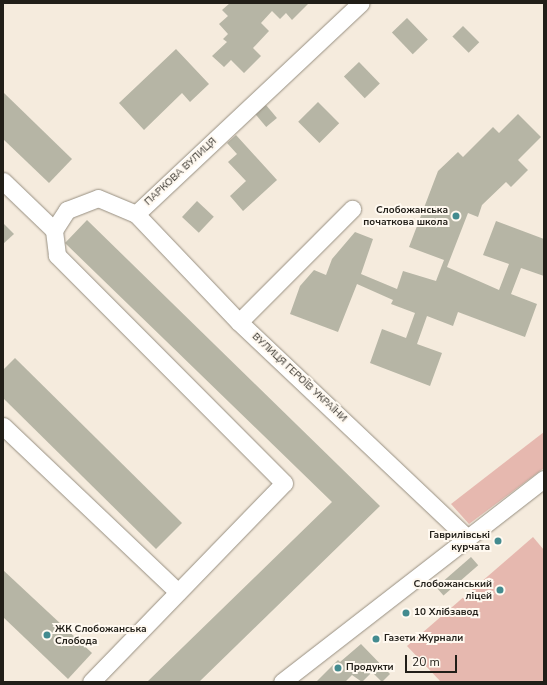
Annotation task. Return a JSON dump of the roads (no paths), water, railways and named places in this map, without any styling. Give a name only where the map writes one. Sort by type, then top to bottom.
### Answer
[{"type":"street","name":"ПАРКОВА ВУЛИЦЯ","points":[[136,214],[360,3]]},
{"type":"street","points":[[3,181],[54,230],[57,255],[284,484],[91,682]]},
{"type":"street","points":[[54,230],[67,210],[98,198],[136,214]]},
{"type":"street","points":[[239,322],[352,208]]},
{"type":"street","name":"ВУЛИЦЯ ГЕРОЇВ УКРАЇНИ","points":[[136,214],[239,322],[466,537]]},
{"type":"street","points":[[3,426],[178,592]]},
{"type":"street","points":[[282,682],[466,537],[544,479]]},
{"type":"place","name":"Cлобожанська початкова школа","points":[[456,216]]},
{"type":"place","name":"Гаврилівські курчата","points":[[498,541]]},
{"type":"place","name":"Слобожанський ліцей","points":[[500,590]]},
{"type":"place","name":"10 Хлібзавод","points":[[406,613]]},
{"type":"place","name":"ЖК Слобожанська Слобода","points":[[47,635]]},
{"type":"place","name":"Газети Журнали","points":[[376,639]]},
{"type":"place","name":"Продукти","points":[[338,668]]}]
